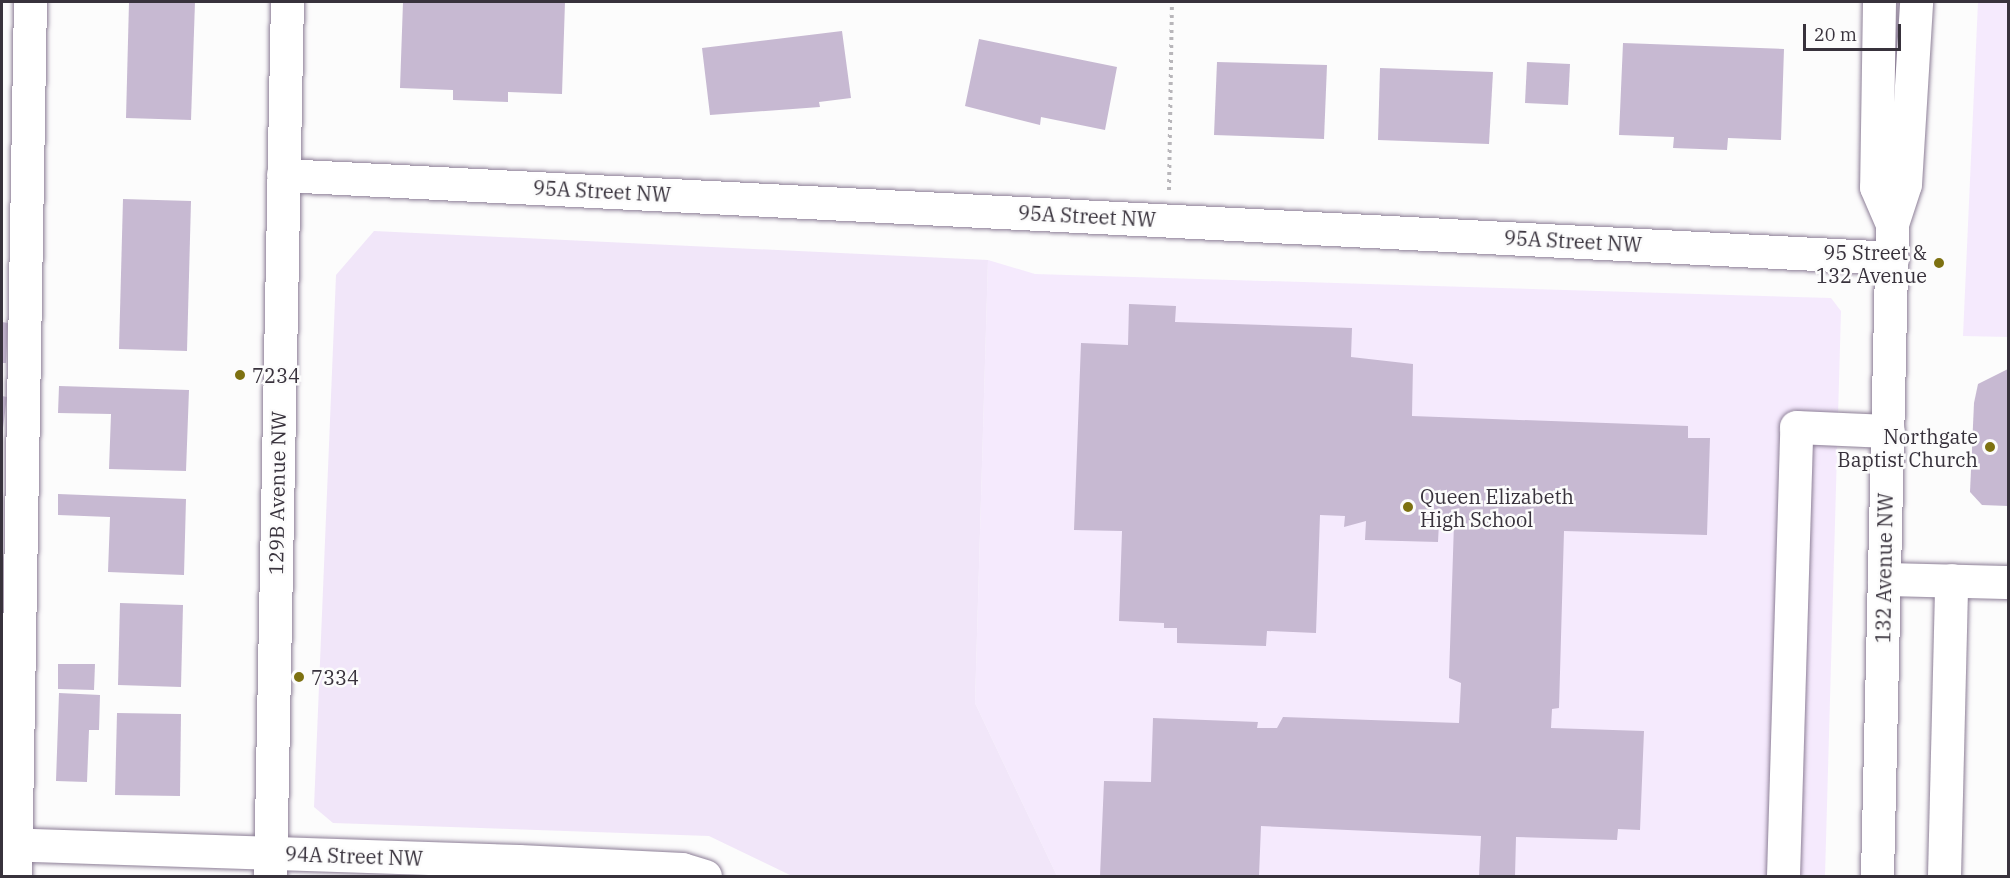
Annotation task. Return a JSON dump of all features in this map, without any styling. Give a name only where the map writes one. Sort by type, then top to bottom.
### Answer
[{"type":"street","points":[[15,876],[9,844],[30,2]]},
{"type":"street","name":"129B Avenue NW","points":[[270,865],[287,2]]},
{"type":"street","name":"132 Avenue NW","points":[[1879,2],[1876,187],[1892,224]]},
{"type":"street","name":"132 Avenue NW","points":[[1876,876],[1892,224],[1905,184],[1916,2]]},
{"type":"street","name":"95A Street NW","points":[[283,175],[1892,258]]},
{"type":"street","points":[[1783,876],[1796,427],[1888,431]]},
{"type":"street","points":[[1884,579],[2008,582]]},
{"type":"street","points":[[1944,876],[1951,580]]},
{"type":"street","name":"94A Street NW","points":[[9,844],[270,865],[682,869],[705,876]]},
{"type":"path","points":[[1168,220],[1172,2]]},
{"type":"shaded area","points":[[1978,2],[2008,2],[2008,337],[1963,336]]},
{"type":"shaded area","points":[[374,231],[988,260],[975,703],[1057,876],[792,876],[709,836],[333,823],[314,807],[336,275]]},
{"type":"shaded area","name":"Queen Elizabeth High School","points":[[988,260],[1035,274],[1831,298],[1841,311],[1825,876],[1057,876],[975,703]]},
{"type":"building","points":[[129,2],[195,2],[191,120],[126,118]]},
{"type":"building","points":[[403,2],[565,2],[562,94],[508,92],[508,102],[453,100],[453,90],[400,88]]},
{"type":"building","points":[[842,31],[851,98],[819,102],[820,107],[710,115],[702,48]]},
{"type":"building","points":[[979,39],[1117,67],[1105,130],[1041,117],[1040,125],[965,106]]},
{"type":"building","points":[[1623,43],[1784,49],[1781,140],[1728,138],[1727,150],[1673,148],[1674,137],[1619,135]]},
{"type":"building","points":[[1217,62],[1327,65],[1324,139],[1214,135]]},
{"type":"building","points":[[1527,62],[1570,64],[1568,105],[1525,103]]},
{"type":"building","points":[[1380,68],[1493,72],[1489,144],[1378,140]]},
{"type":"building","points":[[123,199],[191,201],[187,351],[119,349]]},
{"type":"building","points":[[1129,304],[1176,306],[1175,322],[1352,328],[1351,357],[1413,364],[1412,416],[1688,426],[1688,438],[1710,438],[1707,535],[1564,531],[1559,708],[1552,709],[1551,728],[1644,731],[1640,830],[1618,829],[1617,840],[1516,837],[1515,876],[1479,876],[1481,836],[1261,826],[1259,876],[1100,876],[1104,781],[1151,782],[1153,718],[1258,722],[1257,728],[1277,728],[1283,717],[1459,723],[1461,683],[1449,678],[1454,523],[1439,523],[1438,542],[1365,540],[1366,521],[1344,527],[1345,516],[1320,515],[1316,633],[1267,631],[1266,646],[1177,643],[1177,628],[1164,628],[1164,623],[1119,621],[1122,531],[1074,530],[1081,343],[1128,345]]},
{"type":"building","points":[[2,322],[8,323],[6,363],[2,363]]},
{"type":"building","name":"Northgate Baptist Church","points":[[2008,369],[2008,506],[1982,505],[1970,492],[1974,403],[1978,384]]},
{"type":"building","points":[[59,386],[189,390],[186,471],[109,469],[111,414],[58,413]]},
{"type":"building","points":[[2,396],[7,397],[3,428],[2,428]]},
{"type":"building","points":[[58,494],[186,499],[184,575],[108,572],[110,517],[58,515]]},
{"type":"building","points":[[120,603],[183,605],[181,687],[118,685]]},
{"type":"building","points":[[58,664],[95,664],[94,690],[58,689]]},
{"type":"building","points":[[59,693],[100,695],[99,730],[89,730],[87,782],[56,781]]},
{"type":"building","points":[[117,713],[181,714],[180,796],[115,795]]},
{"type":"place","name":"95 Street & 132 Avenue","points":[[1939,263]]},
{"type":"place","name":"7234","points":[[240,375]]},
{"type":"place","name":"Northgate Baptist Church","points":[[1990,447]]},
{"type":"place","name":"Queen Elizabeth High School","points":[[1408,507]]},
{"type":"place","name":"7334","points":[[299,677]]}]
